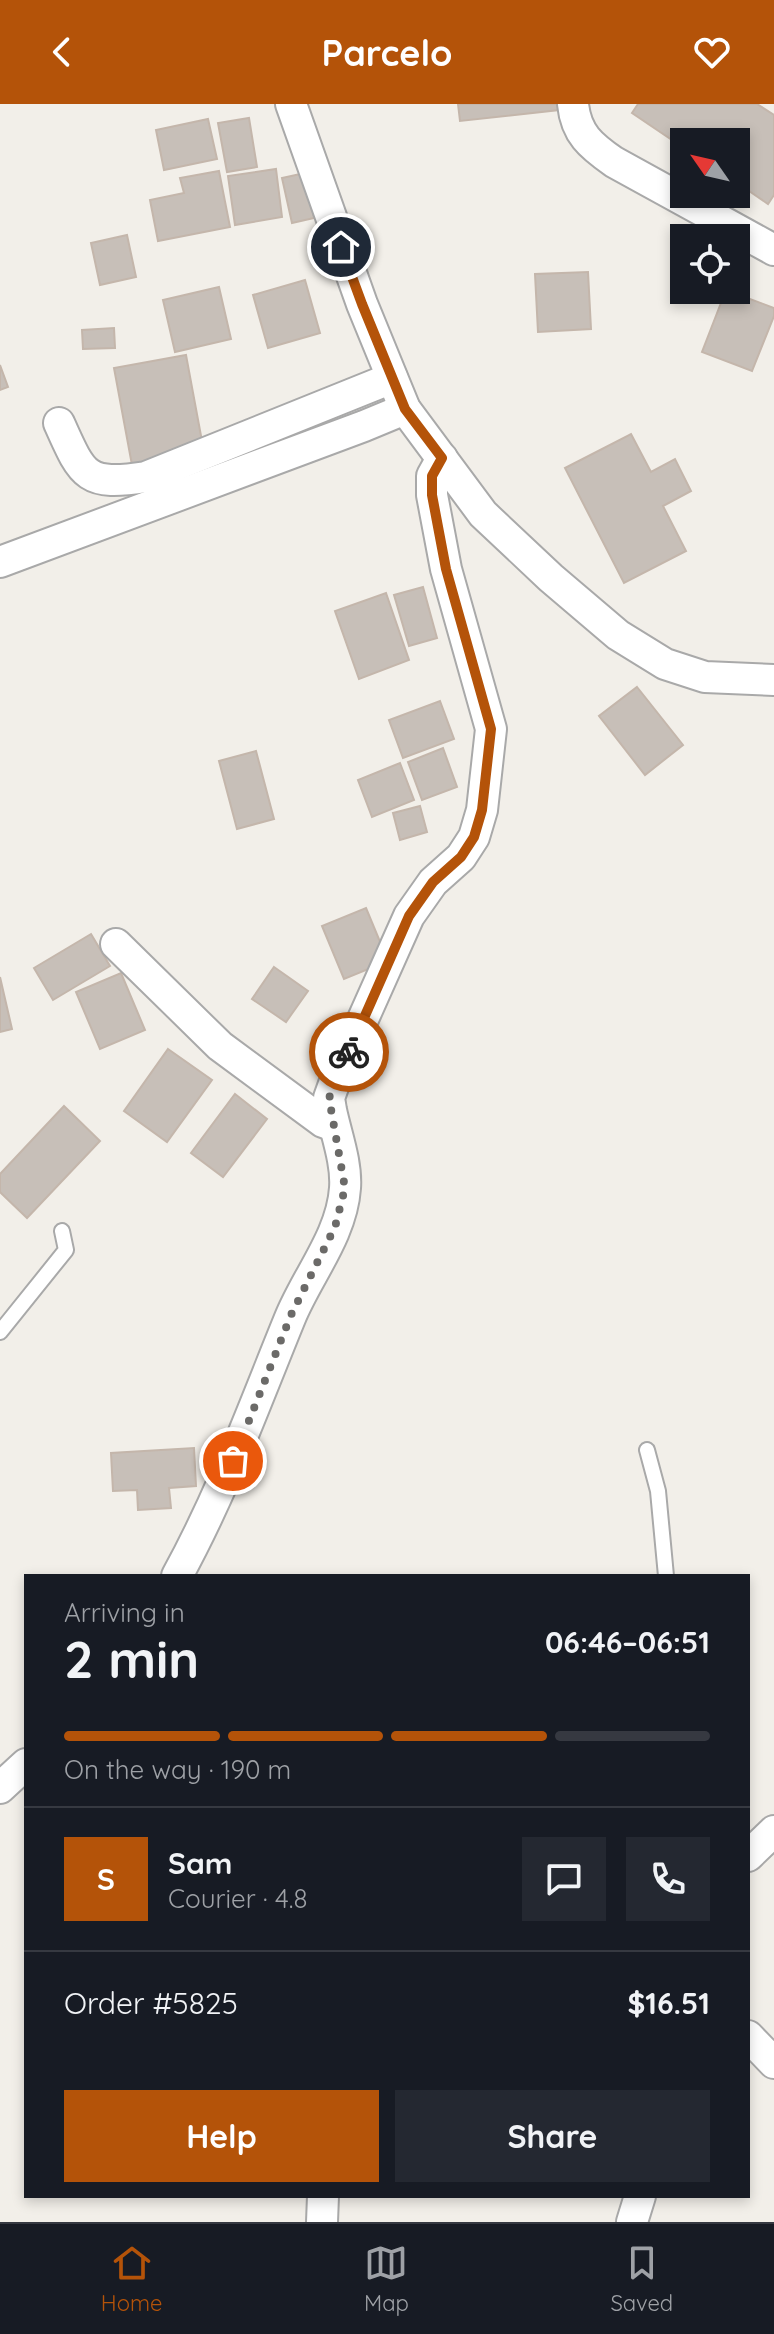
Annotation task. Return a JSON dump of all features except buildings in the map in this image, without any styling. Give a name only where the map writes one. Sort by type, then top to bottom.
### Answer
[{"type":"street","points":[[291,104],[362,304],[405,409],[483,514],[618,635],[665,664],[705,677],[774,680]]},
{"type":"street","points":[[573,104],[581,136],[591,146],[614,162],[774,250]]},
{"type":"street","points":[[59,423],[74,457],[85,471],[110,482],[146,477],[392,378]]},
{"type":"street","points":[[0,562],[405,409]]},
{"type":"street","points":[[178,1574],[208,1520],[258,1403],[291,1315],[335,1227],[345,1188],[329,1098],[334,1084],[409,916],[433,882],[461,857],[474,837],[482,810],[491,729],[446,569],[432,495],[432,476],[442,458]]},
{"type":"street","points":[[116,944],[220,1046],[323,1122],[334,1126]]},
{"type":"street","points":[[0,1788],[24,1766]]},
{"type":"street","points":[[750,1854],[774,1831]]},
{"type":"street","points":[[750,2038],[774,2063]]},
{"type":"street","points":[[322,2222],[323,2198]]},
{"type":"street","points":[[632,2222],[639,2198]]},
{"type":"lane","points":[[0,1332],[66,1250],[62,1231]]},
{"type":"lane","points":[[647,1450],[658,1491],[666,1574]]},
{"type":"way so far","points":[[233,1461],[291,1315],[335,1227],[345,1188],[329,1098],[349,1052]]},
{"type":"route","points":[[341,247],[405,409],[442,458],[432,476],[432,495],[446,569],[491,729],[482,810],[474,837],[461,857],[433,882],[409,916],[349,1052]]}]
